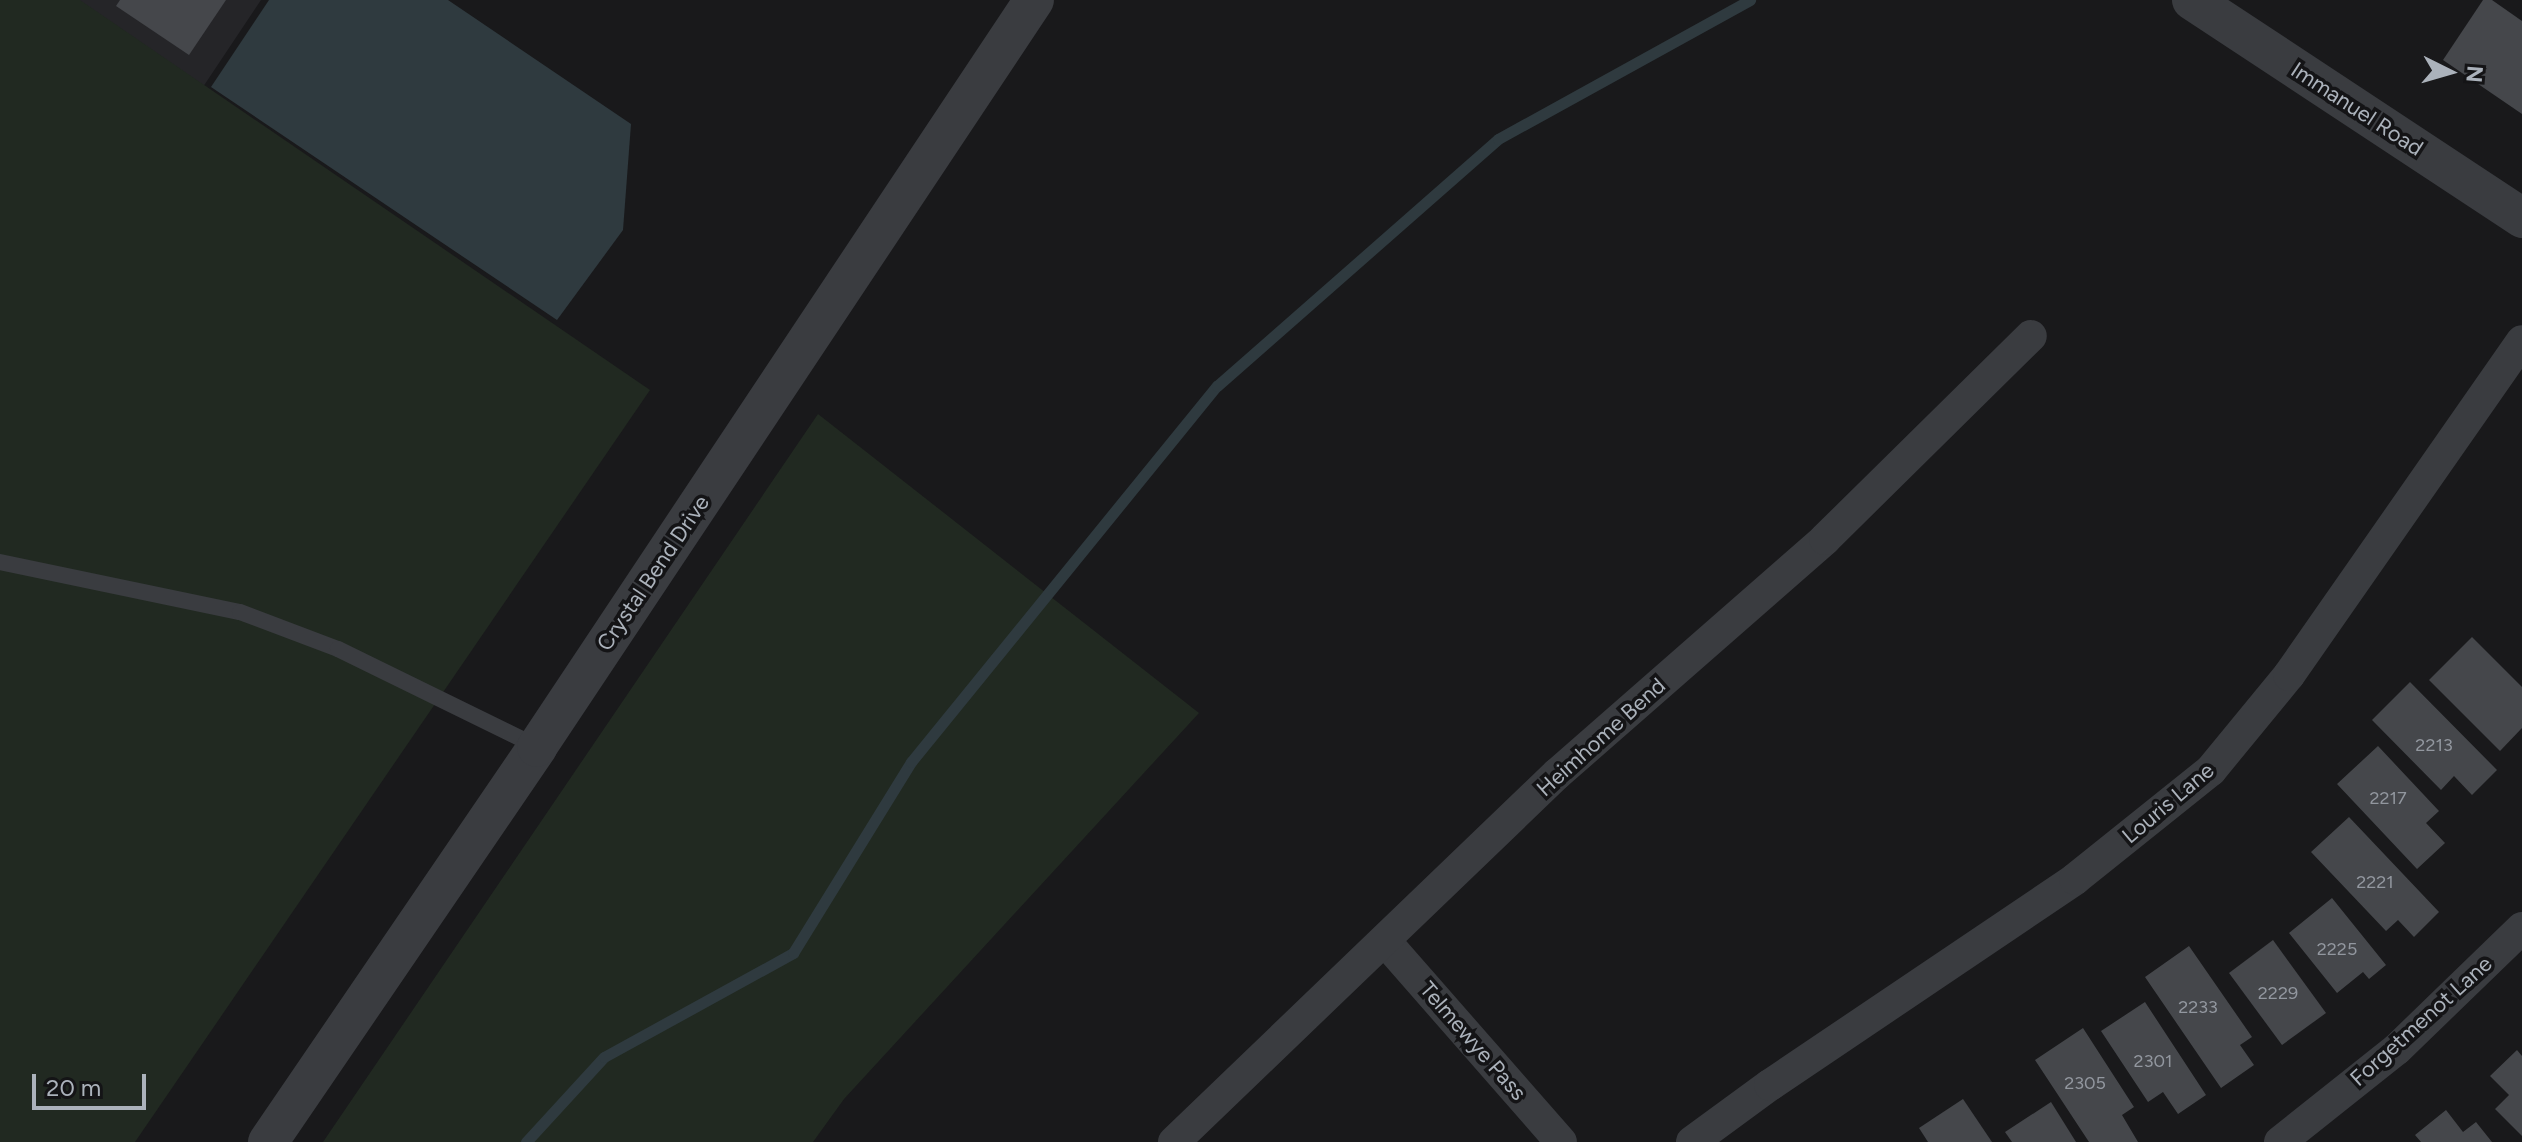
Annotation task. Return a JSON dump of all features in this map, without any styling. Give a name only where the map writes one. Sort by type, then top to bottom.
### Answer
[{"type":"street","name":"Crystal Bend Drive","points":[[268,1142],[537,747],[1034,0]]},
{"type":"street","name":"Immanuel Road","points":[[2192,0],[2522,218]]},
{"type":"street","name":"Heimhome Bend","points":[[1174,1142],[1557,774],[1825,539],[2031,336]]},
{"type":"street","name":"Louris Lane","points":[[1692,1142],[1770,1085],[2075,879],[2211,770],[2289,675],[2522,341]]},
{"type":"street","name":"Forgetmenot Lane","points":[[2280,1142],[2397,1049],[2522,928]]},
{"type":"street","name":"Telmewye Pass","points":[[1385,941],[1561,1142]]},
{"type":"lane","points":[[0,562],[240,612],[338,649],[537,747]]},
{"type":"shaded area","points":[[0,0],[80,0],[650,390],[135,1142],[0,1142]]},
{"type":"shaded area","points":[[72,0],[261,0],[203,87]]},
{"type":"shaded area","points":[[269,0],[448,0],[631,124],[623,230],[557,320],[211,87]]},
{"type":"shaded area","points":[[818,414],[1199,713],[844,1099],[813,1142],[323,1142]]},
{"type":"building","points":[[120,0],[226,0],[189,55],[116,6]]},
{"type":"building","points":[[2483,0],[2492,0],[2522,21],[2522,114],[2443,60]]},
{"type":"building","points":[[2472,637],[2522,687],[2522,728],[2500,751],[2429,680]]},
{"type":"building","points":[[2410,682],[2497,770],[2472,795],[2454,776],[2441,790],[2372,720]]},
{"type":"building","points":[[2378,746],[2439,811],[2426,823],[2445,843],[2417,869],[2337,784]]},
{"type":"building","points":[[2349,817],[2439,912],[2414,937],[2398,920],[2386,931],[2311,852]]},
{"type":"building","points":[[2332,898],[2386,965],[2369,979],[2363,972],[2337,993],[2289,933]]},
{"type":"building","points":[[2273,940],[2326,1013],[2282,1045],[2229,973]]},
{"type":"building","points":[[2189,946],[2252,1037],[2240,1045],[2254,1065],[2221,1088],[2145,977]]},
{"type":"building","points":[[2145,1002],[2206,1095],[2178,1114],[2163,1092],[2148,1102],[2101,1031]]},
{"type":"building","points":[[2083,1028],[2134,1107],[2122,1115],[2138,1142],[2089,1142],[2035,1060]]},
{"type":"building","points":[[2517,1050],[2522,1056],[2522,1136],[2495,1109],[2509,1095],[2490,1076]]},
{"type":"building","points":[[1963,1099],[1992,1142],[1928,1142],[1919,1128]]},
{"type":"building","points":[[2051,1102],[2076,1142],[2012,1142],[2005,1132]]},
{"type":"building","points":[[2446,1110],[2463,1132],[2476,1122],[2492,1142],[2421,1142],[2415,1135]]},
{"type":"waterway","points":[[526,1142],[604,1057],[793,953],[911,762],[1217,386],[1498,139],[1750,0]]}]
